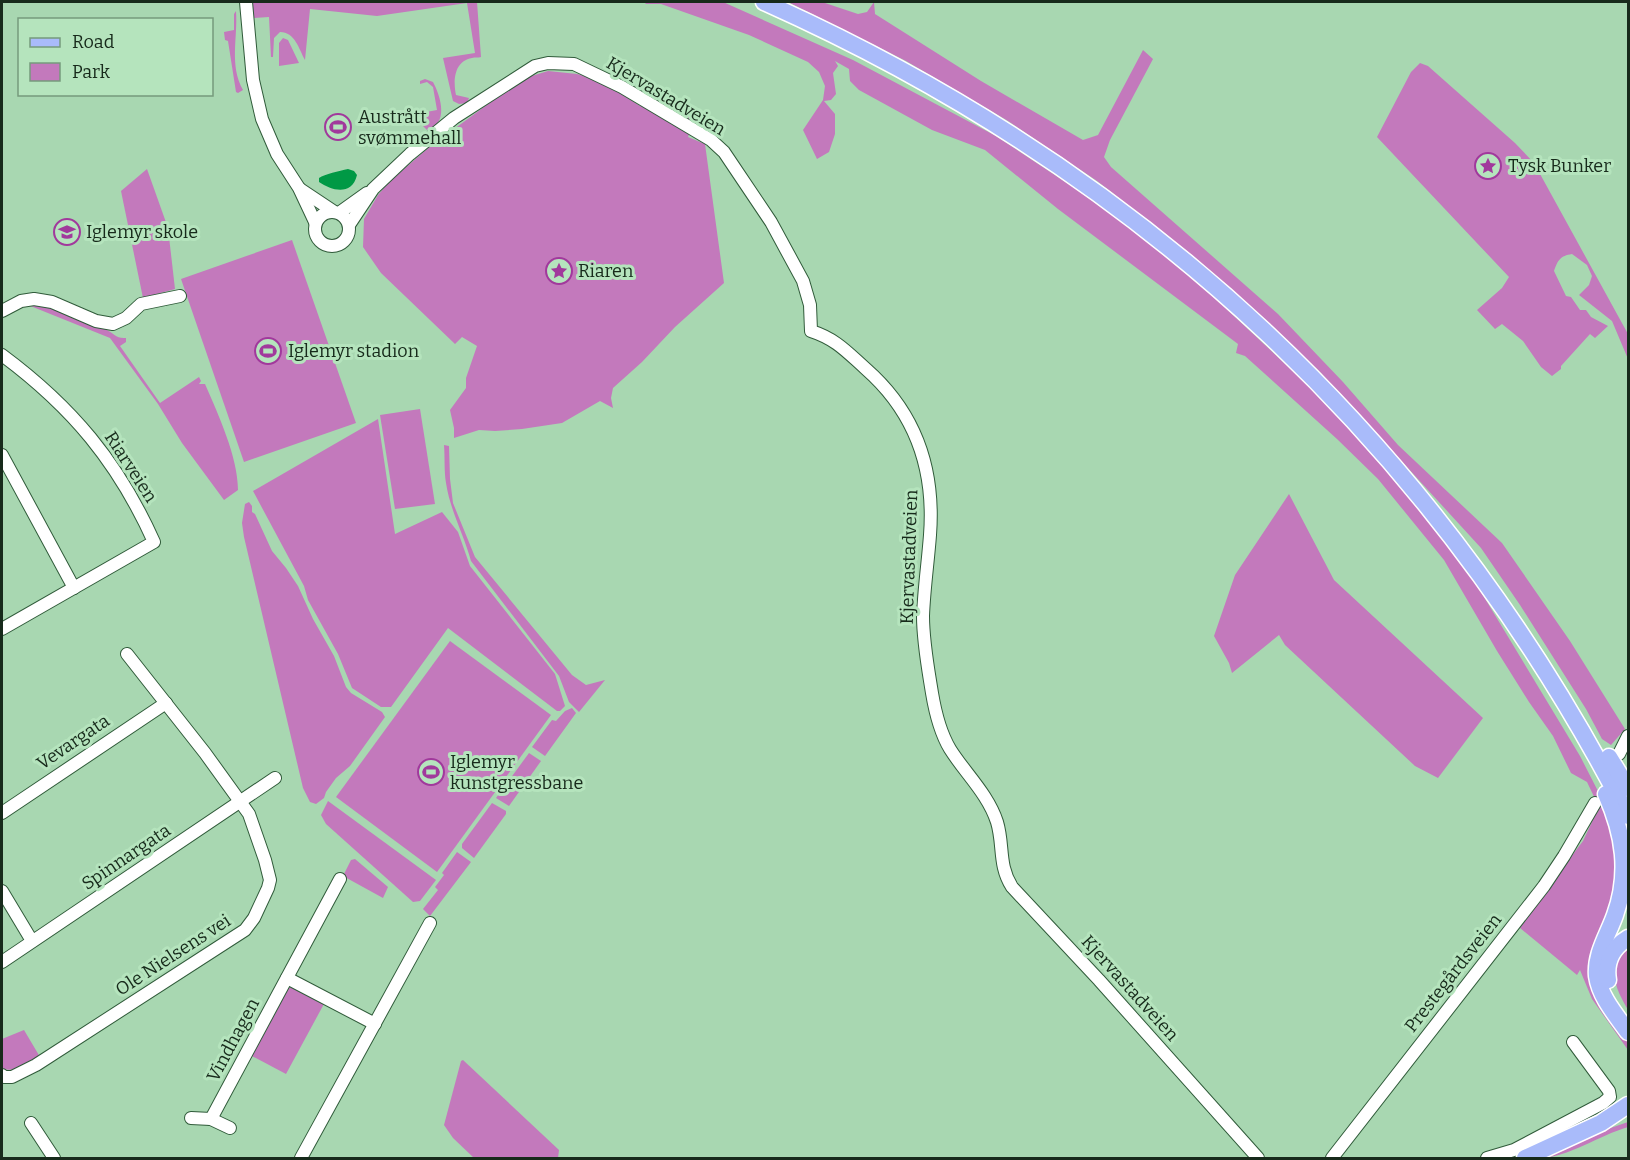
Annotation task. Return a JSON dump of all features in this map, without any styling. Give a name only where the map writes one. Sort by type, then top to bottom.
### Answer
[{"type":"main road","points":[[764,2],[833,33],[936,88],[1028,144],[1102,196],[1180,256],[1256,322],[1332,396],[1434,512],[1514,621],[1565,701],[1629,816]]},
{"type":"main road","points":[[1565,701],[1587,720],[1629,788]]},
{"type":"main road","points":[[1565,701],[1570,728],[1607,795],[1623,845],[1624,867],[1621,895],[1599,954],[1597,967],[1605,999],[1629,1032]]},
{"type":"main road","points":[[1629,938],[1621,942],[1612,952],[1607,964],[1607,976],[1609,988],[1615,1000],[1629,1020]]},
{"type":"main road","points":[[1525,1158],[1601,1123],[1629,1106]]},
{"type":"main road","points":[[1601,1123],[1629,1117]]},
{"type":"street","points":[[246,2],[253,80],[262,119],[277,154],[299,188],[315,222]]},
{"type":"street","name":"Kjervastadveien","points":[[373,189],[349,225],[349,234],[343,242],[335,246],[326,246],[318,240],[314,232],[315,222],[322,214],[336,212],[373,189],[410,154],[454,118],[523,73],[535,66],[548,63],[574,64],[622,87],[711,140],[724,152],[771,222],[803,281],[810,305],[811,331],[838,342],[885,385],[902,409],[926,461],[931,505],[923,619],[932,697],[950,749],[981,792],[997,822],[1005,877],[1258,1158]]},
{"type":"street","points":[[299,188],[345,218],[349,225]]},
{"type":"street","points":[[2,311],[21,301],[34,299],[52,302],[96,321],[112,324],[126,318],[141,304],[180,296]]},
{"type":"street","name":"Riarveien","points":[[2,354],[58,400],[98,444],[114,467],[154,542],[2,629]]},
{"type":"street","points":[[2,455],[74,588]]},
{"type":"street","points":[[127,654],[240,802]]},
{"type":"street","name":"Vevargata","points":[[2,813],[166,703]]},
{"type":"street","points":[[1619,754],[1629,736]]},
{"type":"street","name":"Spinnargata","points":[[2,962],[275,778]]},
{"type":"street","name":"Ole Nielsens vei","points":[[2,1075],[12,1077],[36,1065],[245,930],[254,918],[270,880],[249,814],[240,802]]},
{"type":"street","name":"Prestegårdsveien","points":[[1332,1158],[1544,886],[1595,803]]},
{"type":"street","name":"Vindhagen","points":[[211,1119],[339,879]]},
{"type":"street","points":[[2,891],[32,942]]},
{"type":"street","points":[[301,1158],[430,923]]},
{"type":"street","points":[[287,978],[375,1024]]},
{"type":"street","points":[[1487,1158],[1514,1150],[1610,1097],[1609,1091],[1573,1042]]},
{"type":"street","points":[[191,1118],[211,1119],[230,1128]]},
{"type":"street","points":[[31,1123],[54,1158]]},
{"type":"green space","points":[[251,2],[477,2],[481,57],[461,63],[455,78],[456,95],[469,98],[467,103],[459,104],[453,101],[443,58],[475,53],[467,3],[377,16],[310,9],[305,60],[293,38],[280,32],[274,38],[273,57],[271,57],[269,17],[253,18]]},
{"type":"green space","points":[[644,2],[723,2],[853,60],[996,136],[1130,228],[1204,288],[1311,388],[1377,458],[1478,587],[1580,756],[1601,797],[1616,839],[1617,877],[1610,908],[1592,955],[1622,1032],[1628,1041],[1628,1050],[1592,999],[1580,970],[1577,975],[1520,928],[1530,911],[1583,841],[1599,807],[1587,782],[1571,773],[1553,736],[1497,651],[1444,560],[1378,479],[1245,356],[1236,353],[1238,344],[1058,209],[985,150],[932,130],[859,90],[850,81],[849,69],[835,61],[838,66],[833,73],[836,94],[831,100],[824,101],[835,114],[835,134],[829,152],[817,159],[803,130],[823,100],[825,86],[819,72],[808,62],[749,35],[661,4]]},
{"type":"green space","points":[[788,2],[822,2],[858,14],[867,12],[874,2],[875,14],[981,81],[1083,140],[1098,135],[1143,50],[1153,59],[1110,140],[1104,157],[1111,167],[1278,314],[1343,382],[1398,445],[1502,543],[1570,641],[1625,729],[1611,745],[1602,739],[1586,709],[1481,548],[1320,372],[1267,322],[1168,236],[1097,181],[1008,121],[906,61]]},
{"type":"green space","points":[[236,11],[235,61],[243,90],[238,93],[228,41],[225,40],[224,32],[234,30]]},
{"type":"green space","points":[[283,38],[288,40],[299,63],[279,66],[279,43]]},
{"type":"green space","points":[[1420,63],[1428,66],[1515,143],[1534,163],[1628,334],[1628,359],[1612,321],[1579,295],[1589,285],[1592,276],[1587,265],[1572,254],[1560,259],[1554,271],[1566,296],[1571,297],[1580,310],[1586,310],[1591,317],[1608,326],[1595,338],[1590,334],[1561,366],[1561,369],[1552,376],[1541,367],[1523,341],[1502,324],[1495,329],[1477,310],[1502,288],[1509,277],[1377,137],[1411,72]]},
{"type":"green space","points":[[548,71],[577,74],[600,80],[640,106],[668,100],[696,117],[688,137],[705,144],[724,283],[613,388],[611,398],[613,408],[600,401],[562,423],[522,429],[479,430],[454,438],[450,410],[466,388],[466,378],[477,346],[462,337],[455,344],[381,273],[363,247],[364,219],[378,195],[389,182],[427,149],[522,79]]},
{"type":"green space","points":[[425,79],[433,82],[439,95],[441,109],[438,122],[427,130],[423,126],[421,113],[437,110],[433,87],[427,82],[420,84],[420,81]]},
{"type":"green space","points":[[147,169],[168,228],[175,289],[143,298],[121,191]]},
{"type":"green space","name":"Iglemyr stadion","points":[[292,240],[356,423],[244,462],[181,279]]},
{"type":"green space","points":[[28,305],[48,307],[68,313],[117,337],[126,338],[126,342],[120,346],[160,403],[199,377],[201,381],[199,384],[205,384],[226,436],[235,464],[238,490],[224,500],[110,338]]},
{"type":"green space","points":[[420,409],[435,504],[395,509],[380,415]]},
{"type":"green space","points":[[378,419],[395,534],[442,512],[458,532],[470,566],[555,674],[565,706],[560,711],[448,628],[391,707],[381,707],[352,688],[338,654],[308,600],[304,586],[253,491]]},
{"type":"green space","points":[[444,445],[449,446],[453,503],[475,557],[572,675],[586,685],[605,680],[579,712],[569,702],[559,676],[471,561],[448,493]]},
{"type":"green space","points":[[1289,494],[1334,580],[1483,718],[1438,778],[1415,766],[1285,645],[1279,635],[1232,673],[1214,636],[1235,575]]},
{"type":"green space","points":[[249,502],[272,551],[298,586],[334,656],[346,687],[351,693],[382,712],[385,717],[350,766],[336,778],[324,798],[316,804],[310,802],[303,788],[244,537],[242,523],[245,504]]},
{"type":"green space","name":"Iglemyr kunstgressbane","points":[[450,641],[551,715],[437,872],[336,797]]},
{"type":"green space","points":[[572,708],[576,713],[545,756],[532,747],[552,720],[556,721],[565,711]]},
{"type":"green space","points":[[529,753],[541,761],[509,806],[496,798]]},
{"type":"green space","points":[[328,801],[436,880],[420,901],[413,902],[326,824],[321,815]]},
{"type":"green space","points":[[492,803],[506,811],[506,814],[474,858],[462,848],[462,844]]},
{"type":"green space","points":[[457,852],[471,862],[430,916],[423,909],[438,890],[435,887],[444,875],[442,873]]},
{"type":"green space","points":[[355,859],[388,887],[383,898],[343,876],[351,860]]},
{"type":"green space","points":[[1628,945],[1628,1010],[1616,985],[1615,970],[1617,962]]},
{"type":"green space","points":[[294,987],[325,1002],[286,1074],[250,1055],[287,988]]},
{"type":"green space","points":[[24,1030],[40,1057],[16,1069],[2,1068],[2,1039]]},
{"type":"green space","points":[[463,1060],[559,1150],[558,1158],[474,1158],[453,1138],[444,1125]]},
{"type":"green space","points":[[1628,1122],[1628,1127],[1572,1150],[1540,1158],[1596,1133]]},
{"type":"shaded area","points":[[348,169],[357,175],[351,186],[346,189],[330,188],[319,182],[319,178]]},
{"type":"place","name":"Austrått svømmehall","points":[[338,127]]},
{"type":"place","name":"Tysk Bunker","points":[[1488,166]]},
{"type":"place","name":"Iglemyr skole","points":[[67,232]]},
{"type":"place","name":"Riaren","points":[[559,271]]},
{"type":"place","name":"Iglemyr stadion","points":[[268,351]]},
{"type":"place","name":"Iglemyr kunstgressbane","points":[[431,772]]}]
